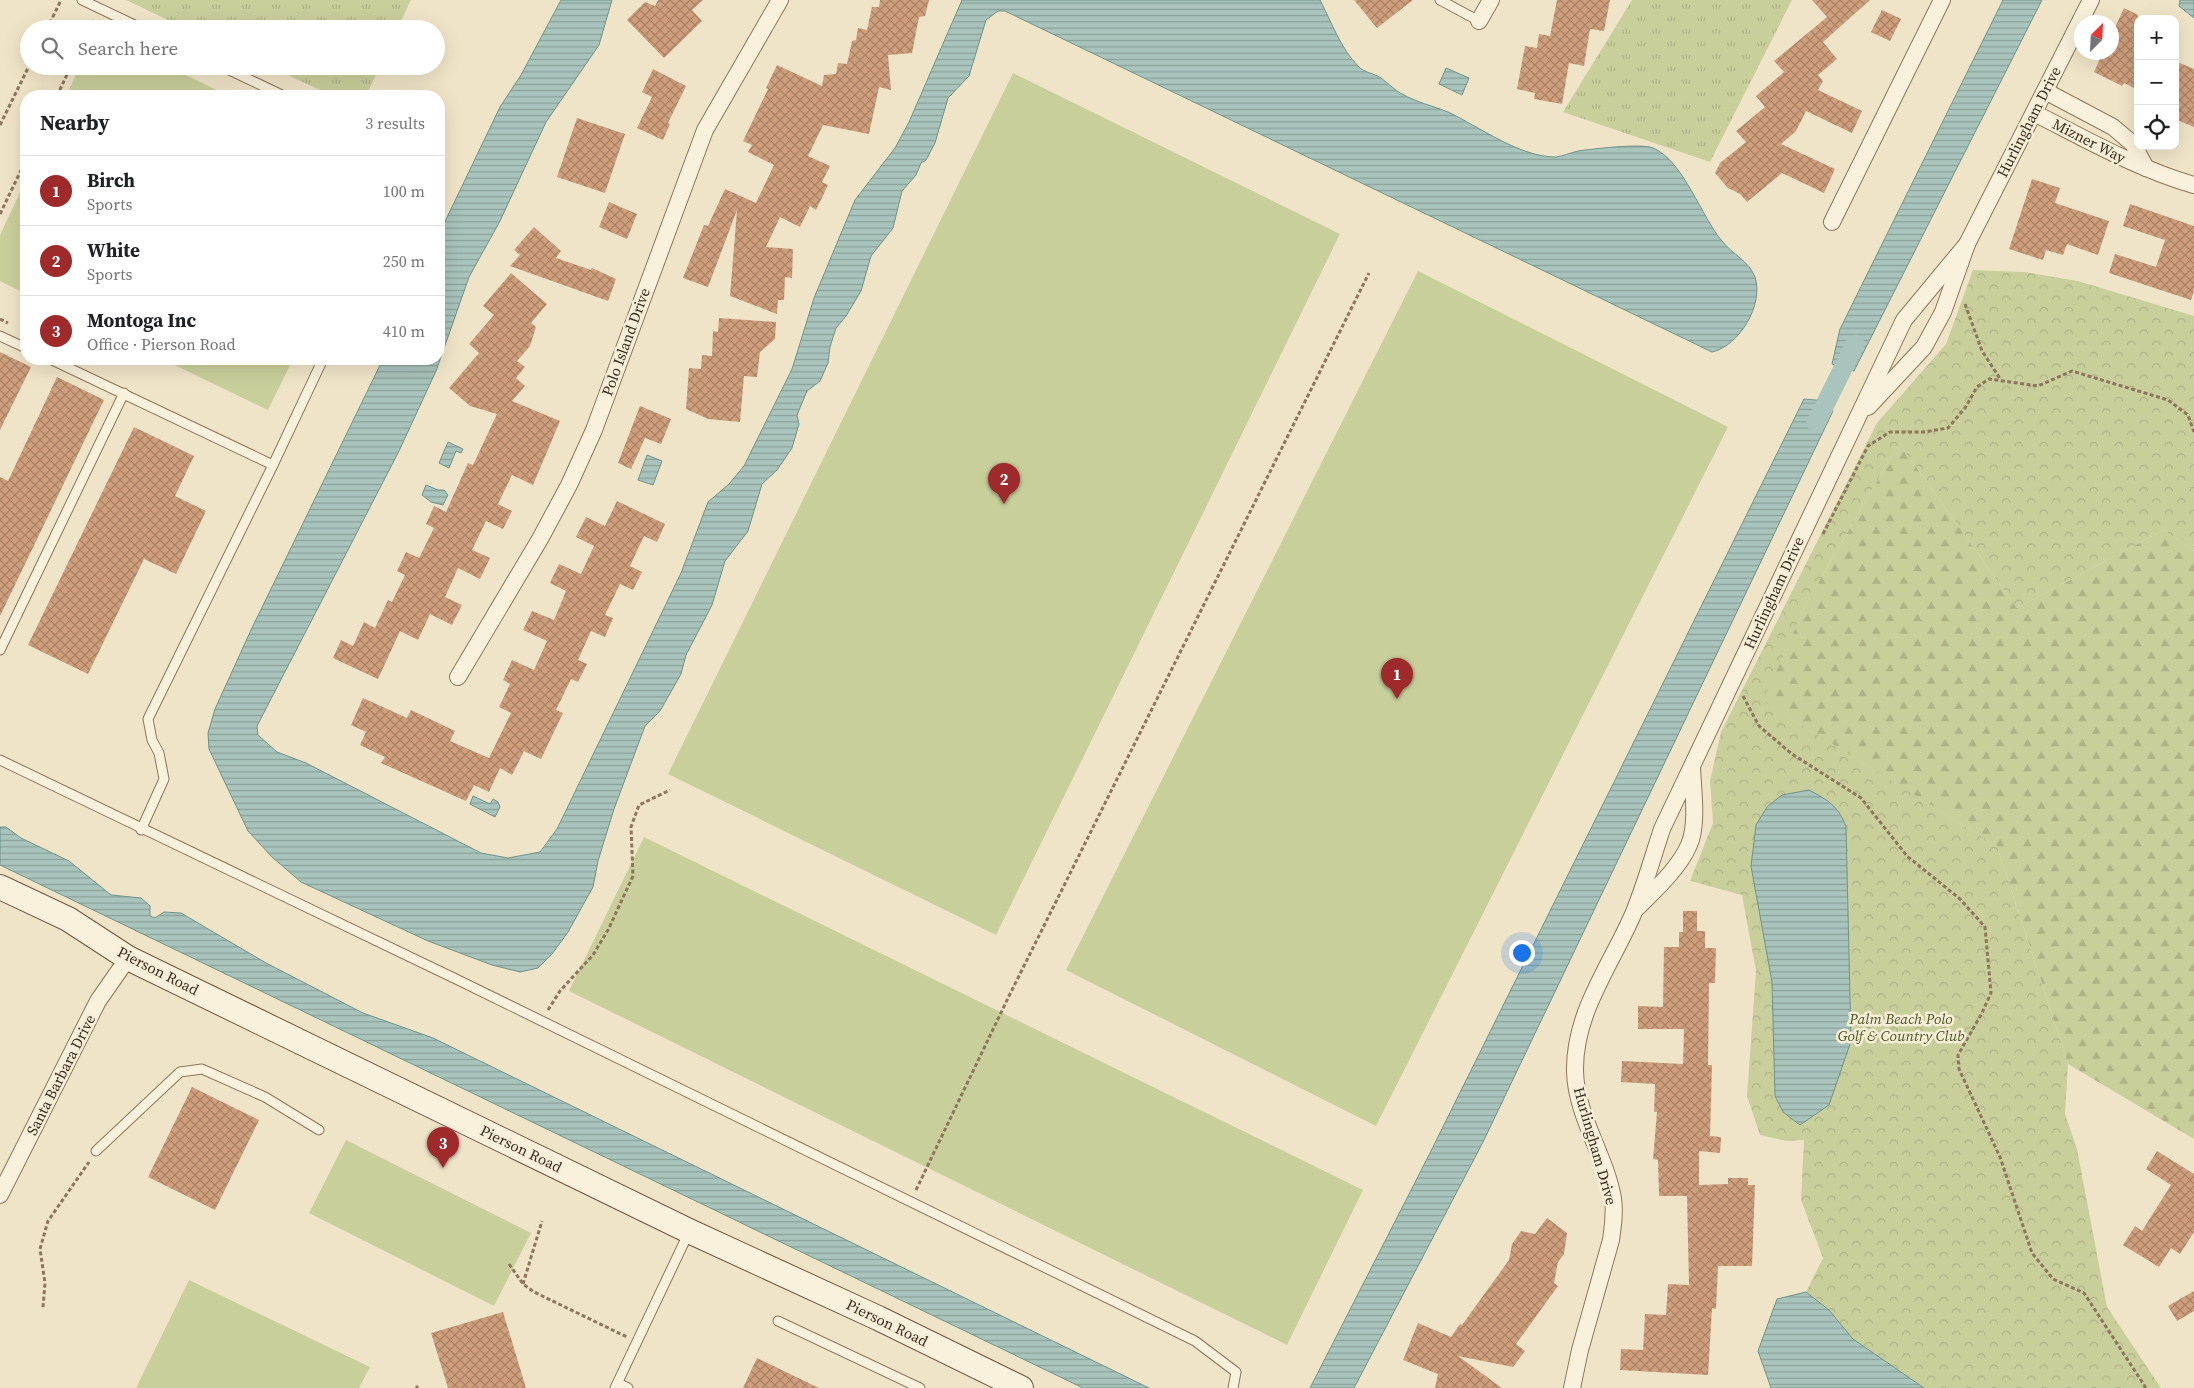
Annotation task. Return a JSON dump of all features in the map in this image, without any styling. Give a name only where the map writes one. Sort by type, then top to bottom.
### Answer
[{"type":"street","name":"Polo Island Drive","points":[[458,677],[540,539],[569,485],[594,430],[705,130],[780,0]]},
{"type":"street","points":[[1479,21],[1491,0]]},
{"type":"street","points":[[1832,222],[1942,0]]},
{"type":"street","name":"Hurlingham Drive","points":[[1857,420],[1924,347],[1943,312],[1967,244],[2091,0]]},
{"type":"street","name":"Mizner Way","points":[[2045,91],[2113,128],[2133,144],[2146,168]]},
{"type":"street","name":"Mizner Way","points":[[2034,113],[2146,168],[2194,185]]},
{"type":"street","name":"Hurlingham Drive","points":[[1572,1388],[1580,1350],[1611,1240],[1614,1211],[1605,1170],[1579,1101],[1575,1071],[1576,1047],[1583,1018],[1634,912],[1662,829],[1904,320],[1967,244]]},
{"type":"street","name":"Hurlingham Drive","points":[[1634,912],[1671,872],[1690,844],[1694,816],[1692,766]]},
{"type":"street","name":"Pierson Road","points":[[0,887],[68,919],[128,958],[689,1231],[878,1318],[1021,1388]]},
{"type":"street","name":"Santa Barbara Drive","points":[[0,1196],[98,1001],[128,958]]},
{"type":"lane","points":[[82,0],[124,20]]},
{"type":"lane","points":[[1440,0],[1479,21]]},
{"type":"lane","points":[[240,75],[271,90]]},
{"type":"lane","points":[[0,336],[20,345]]},
{"type":"lane","points":[[63,365],[273,465]]},
{"type":"lane","points":[[141,830],[164,779],[159,753],[152,740],[148,719],[320,365]]},
{"type":"lane","points":[[0,650],[124,393]]},
{"type":"lane","points":[[0,760],[141,830],[540,1021],[1196,1342],[1236,1372],[1233,1388]]},
{"type":"lane","points":[[96,1152],[180,1072],[202,1069],[265,1097],[319,1130]]},
{"type":"lane","points":[[628,1388],[616,1386],[689,1231]]},
{"type":"lane","points":[[778,1322],[920,1388]]},
{"type":"path","points":[[51,20],[61,0]]},
{"type":"path","points":[[0,125],[25,75]]},
{"type":"path","points":[[60,90],[67,75]]},
{"type":"path","points":[[0,214],[20,172]]},
{"type":"path","points":[[910,1202],[1013,987],[1369,273]]},
{"type":"path","points":[[1965,304],[1982,350],[2001,381]]},
{"type":"path","points":[[1822,537],[1868,446],[1890,432],[1924,432],[1948,428],[1965,408],[1977,387],[1990,378],[2038,386],[2072,371],[2168,400],[2188,415],[2194,432]]},
{"type":"path","points":[[1746,689],[1743,696],[1759,726],[1792,754],[1861,798],[1907,856],[1960,899],[1986,927],[1991,993],[1982,1013],[1958,1054],[1959,1069],[2000,1157],[2032,1253],[2052,1279],[2084,1293],[2146,1388]]},
{"type":"path","points":[[540,1021],[560,990],[593,955],[608,930],[632,876],[630,827],[639,805],[670,790]]},
{"type":"path","points":[[43,1307],[45,1282],[40,1250],[48,1221],[96,1152]]},
{"type":"path","points":[[523,1284],[542,1221]]},
{"type":"path","points":[[509,1264],[523,1284],[534,1292],[637,1342]]},
{"type":"green space","points":[[126,0],[411,0],[401,20],[168,20]]},
{"type":"green space","points":[[1632,0],[1792,0],[1710,162],[1563,112]]},
{"type":"green space","points":[[1013,73],[1340,234],[996,935],[668,774]]},
{"type":"green space","points":[[76,75],[186,75],[217,90],[69,90]]},
{"type":"green space","points":[[288,75],[376,75],[369,90],[320,90]]},
{"type":"green space","points":[[20,193],[20,291],[0,281],[0,235]]},
{"type":"green space","name":"Palm Beach Polo Golf & Country Club","points":[[1973,270],[2024,272],[2078,281],[2194,316],[2194,551],[2164,530],[2017,608],[1899,443],[1807,602],[1763,701],[1997,846],[2068,1064],[2065,1114],[2077,1149],[2107,1307],[2161,1388],[1924,1388],[1853,1339],[1829,1310],[1806,1292],[1823,1258],[1801,1200],[1804,1140],[1786,1141],[1760,1135],[1747,1096],[1756,971],[1742,895],[1690,881],[1713,823],[1710,781],[1721,732],[1877,423],[1946,344]]},
{"type":"green space","points":[[1418,271],[1728,427],[1376,1126],[1066,970]]},
{"type":"green space","points":[[174,365],[290,365],[268,410]]},
{"type":"green space","points":[[1899,443],[2017,608],[2164,530],[2194,551],[2194,1139],[2068,1064],[1997,846],[1762,701],[1807,602]]},
{"type":"green space","points":[[644,837],[1363,1190],[1287,1345],[569,991]]},
{"type":"green space","points":[[346,1140],[531,1233],[494,1306],[309,1213]]},
{"type":"green space","points":[[189,1280],[370,1367],[359,1388],[136,1388]]},
{"type":"water","points":[[561,0],[612,0],[599,45],[546,122],[500,221],[469,277],[445,345],[445,222],[500,107],[521,75]]},
{"type":"water","points":[[962,0],[1320,0],[1341,43],[1360,68],[1381,78],[1396,91],[1407,97],[1448,112],[1514,147],[1542,156],[1556,157],[1578,151],[1628,146],[1653,148],[1664,154],[1683,177],[1722,241],[1749,266],[1755,277],[1757,288],[1756,300],[1747,323],[1731,342],[1712,352],[1005,11],[998,11],[986,20],[969,76],[948,98],[935,143],[926,160],[921,163],[916,175],[902,191],[893,228],[871,256],[861,291],[846,316],[836,328],[830,347],[828,363],[820,381],[807,391],[797,415],[799,424],[792,448],[777,470],[762,484],[748,531],[725,561],[712,605],[686,655],[681,674],[660,711],[645,726],[614,809],[598,861],[593,887],[568,932],[552,954],[538,968],[520,972],[492,965],[428,941],[301,882],[272,857],[248,831],[209,749],[208,733],[215,709],[251,630],[380,365],[438,365],[399,451],[257,726],[258,735],[277,752],[306,763],[481,853],[508,858],[540,852],[557,829],[681,573],[708,502],[729,484],[744,466],[792,369],[814,298],[855,200],[895,148],[909,122]]},
{"type":"water","points":[[2003,0],[2042,0],[1854,371],[1832,364],[1840,329]]},
{"type":"water","points":[[2180,0],[2194,0],[2194,18],[2179,6]]},
{"type":"water","points":[[1446,68],[1469,78],[1462,95],[1439,84]]},
{"type":"water","points":[[1804,399],[1827,401],[1833,411],[1483,1142],[1354,1388],[1310,1388],[1429,1155]]},
{"type":"water","points":[[448,442],[463,449],[461,453],[456,451],[449,468],[439,463]]},
{"type":"water","points":[[647,455],[662,461],[653,485],[638,480]]},
{"type":"water","points":[[426,485],[438,490],[444,490],[448,495],[443,505],[431,502],[422,495]]},
{"type":"water","points":[[1809,790],[1832,804],[1846,826],[1851,1041],[1829,1105],[1800,1125],[1783,1112],[1775,1096],[1772,982],[1751,866],[1756,825],[1767,807],[1782,795]]},
{"type":"water","points":[[473,796],[490,804],[493,799],[498,802],[500,807],[495,817],[470,804]]},
{"type":"water","points":[[0,827],[6,827],[21,838],[69,861],[111,895],[141,898],[150,906],[150,916],[155,918],[164,912],[181,913],[266,963],[363,1013],[433,1038],[1149,1388],[1083,1388],[0,865]]},
{"type":"water","points":[[1806,1292],[1829,1310],[1853,1339],[1924,1388],[1771,1388],[1758,1351],[1777,1299]]},
{"type":"building","points":[[658,0],[703,0],[692,10],[702,21],[664,58],[627,20],[645,2],[655,6]]},
{"type":"building","points":[[880,0],[929,0],[925,16],[919,17],[912,53],[888,55],[891,90],[879,87],[869,134],[823,125],[808,156],[830,166],[822,182],[828,185],[816,210],[810,206],[800,227],[780,217],[766,247],[793,249],[792,278],[785,277],[784,300],[778,300],[777,314],[730,296],[737,210],[708,287],[683,278],[704,225],[708,226],[725,189],[756,203],[774,165],[748,152],[752,145],[743,141],[768,89],[766,88],[777,65],[822,86],[824,75],[836,74],[838,63],[847,64],[852,41],[856,40],[858,28],[867,30],[872,7],[879,7]]},
{"type":"building","points":[[1354,0],[1413,0],[1377,28]]},
{"type":"building","points":[[1557,0],[1610,0],[1604,31],[1590,29],[1584,66],[1569,63],[1562,104],[1534,99],[1535,93],[1517,89],[1525,46],[1537,48],[1539,34],[1550,36]]},
{"type":"building","points":[[1812,0],[1870,0],[1823,42],[1837,59],[1818,75],[1823,81],[1818,90],[1862,111],[1852,133],[1806,111],[1796,131],[1781,144],[1835,169],[1824,193],[1782,173],[1747,202],[1740,194],[1728,188],[1715,173],[1720,163],[1746,142],[1736,131],[1765,107],[1756,96],[1784,72],[1774,61],[1827,17]]},
{"type":"building","points":[[2124,8],[2138,15],[2134,15],[2134,88],[2124,83],[2122,86],[2094,72],[2099,60],[2119,60],[2119,19]]},
{"type":"building","points":[[1882,10],[1901,19],[1890,41],[1871,32]]},
{"type":"building","points":[[2179,63],[2194,69],[2194,127],[2179,121]]},
{"type":"building","points":[[653,69],[686,86],[668,123],[670,124],[663,140],[637,128],[652,97],[642,92]]},
{"type":"building","points":[[577,118],[625,134],[605,193],[557,177]]},
{"type":"building","points":[[2032,179],[2060,188],[2055,203],[2109,221],[2098,255],[2067,244],[2063,255],[2046,250],[2043,260],[2009,249]]},
{"type":"building","points":[[609,202],[637,214],[627,239],[599,227]]},
{"type":"building","points":[[2130,204],[2194,226],[2194,291],[2191,300],[2109,273],[2115,254],[2156,267],[2165,240],[2123,226]]},
{"type":"building","points":[[534,227],[561,251],[556,258],[591,270],[592,268],[616,279],[608,301],[510,266],[520,255],[514,250]]},
{"type":"building","points":[[511,273],[547,304],[531,323],[536,327],[530,346],[517,361],[525,367],[516,378],[525,386],[512,401],[560,421],[533,485],[512,475],[498,504],[512,511],[503,529],[486,521],[472,550],[490,558],[480,579],[458,568],[445,597],[462,605],[452,625],[430,614],[418,640],[400,631],[378,679],[333,658],[341,640],[353,646],[364,622],[375,628],[388,600],[392,602],[405,575],[397,571],[406,552],[419,558],[434,528],[426,524],[434,506],[446,512],[468,463],[473,465],[497,414],[470,406],[449,388],[479,353],[469,344],[494,315],[483,306]]},
{"type":"building","points":[[719,318],[776,322],[775,339],[760,352],[757,377],[744,376],[740,422],[708,419],[686,409],[689,368],[701,369],[702,355],[712,356],[713,331],[718,332]]},
{"type":"building","points":[[0,352],[20,362],[20,365],[31,367],[0,430]]},
{"type":"building","points":[[57,377],[104,400],[0,616],[0,477],[8,481]]},
{"type":"building","points":[[640,406],[671,419],[661,444],[645,438],[631,469],[618,463]]},
{"type":"building","points":[[134,427],[194,456],[175,496],[206,511],[176,574],[144,559],[88,674],[28,645]]},
{"type":"building","points":[[617,501],[665,524],[657,542],[644,536],[630,566],[642,572],[633,590],[620,584],[605,615],[613,618],[605,637],[591,631],[578,660],[587,664],[578,682],[571,679],[556,710],[563,713],[541,759],[524,751],[512,775],[500,768],[489,792],[474,785],[466,801],[381,763],[385,757],[360,745],[366,732],[351,725],[363,698],[407,718],[411,710],[455,731],[450,741],[489,758],[511,713],[499,707],[510,684],[503,680],[512,660],[534,670],[547,641],[523,630],[532,611],[554,620],[566,591],[550,583],[559,564],[581,574],[594,546],[576,537],[586,517],[605,526]]},
{"type":"building","points":[[1683,911],[1697,911],[1697,931],[1705,931],[1705,948],[1716,948],[1715,983],[1709,983],[1708,1065],[1712,1065],[1710,1136],[1721,1137],[1720,1153],[1699,1151],[1699,1185],[1728,1184],[1728,1178],[1748,1178],[1748,1185],[1755,1185],[1752,1266],[1718,1266],[1716,1309],[1712,1308],[1708,1375],[1620,1370],[1621,1349],[1643,1350],[1645,1314],[1666,1315],[1668,1284],[1689,1285],[1687,1196],[1659,1196],[1658,1160],[1653,1159],[1657,1112],[1654,1112],[1655,1084],[1621,1082],[1622,1061],[1683,1064],[1684,1029],[1638,1029],[1638,1006],[1663,1007],[1664,947],[1679,947],[1679,932],[1683,932]]},
{"type":"building","points":[[192,1087],[259,1120],[215,1210],[148,1177]]},
{"type":"building","points":[[2157,1151],[2194,1174],[2194,1232],[2180,1254],[2171,1248],[2159,1267],[2123,1245],[2135,1226],[2142,1231],[2171,1185],[2146,1169]]},
{"type":"building","points":[[1547,1218],[1567,1233],[1564,1254],[1558,1262],[1554,1283],[1558,1286],[1516,1344],[1525,1351],[1513,1367],[1458,1356],[1502,1388],[1435,1388],[1438,1374],[1403,1360],[1418,1323],[1451,1337],[1460,1324],[1462,1325],[1509,1260],[1512,1244],[1521,1231],[1535,1234]]},
{"type":"building","points":[[2194,1291],[2194,1311],[2177,1321],[2168,1306]]},
{"type":"building","points":[[503,1312],[526,1388],[448,1388],[431,1333]]},
{"type":"building","points":[[757,1358],[819,1388],[743,1388]]},
{"type":"waterway","points":[[1816,423],[1855,344]]},
{"type":"place","name":"White","points":[[1004,504]]},
{"type":"place","name":"Birch","points":[[1397,699]]},
{"type":"place","name":"Montoga Inc","points":[[443,1168]]}]
